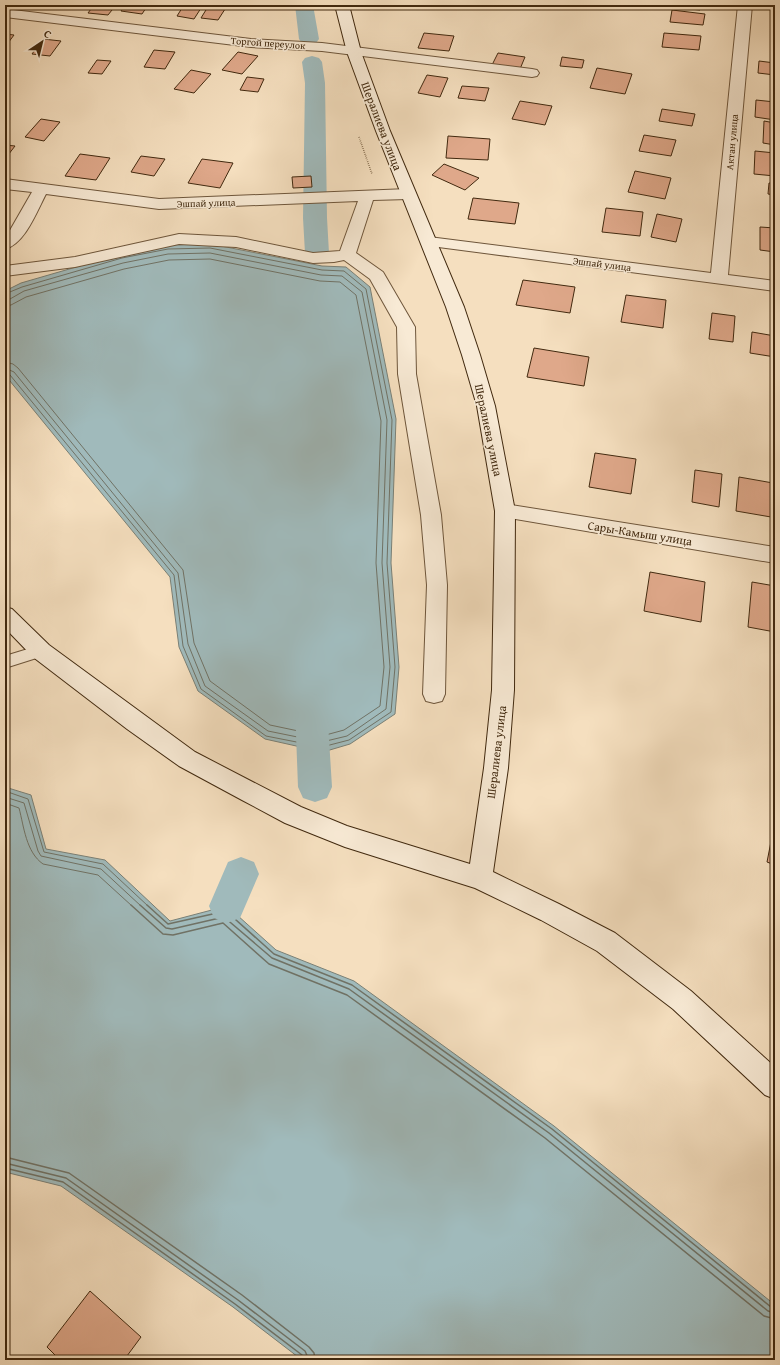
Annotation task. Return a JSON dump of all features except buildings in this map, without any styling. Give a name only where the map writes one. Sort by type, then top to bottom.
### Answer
[{"type":"street","name":"Шералиева улица","points":[[342,5],[354,52],[383,131],[455,307],[472,355],[486,406],[505,511],[503,690],[496,768],[480,878]]},
{"type":"street","name":"Актан улица","points":[[719,279],[745,5]]},
{"type":"street","name":"Торгой переулок","points":[[5,13],[251,43],[322,47],[532,72]]},
{"type":"street","name":"Эшпай улица","points":[[5,184],[159,204],[408,194]]},
{"type":"street","points":[[5,244],[16,235],[41,189]]},
{"type":"street","points":[[347,254],[367,196]]},
{"type":"street","points":[[5,271],[75,262],[179,238],[236,242],[313,258],[334,257],[347,254],[377,276],[406,327],[407,374],[431,515],[437,585],[434,694]]},
{"type":"street","name":"Эшпай улица","points":[[429,242],[775,286]]},
{"type":"street","name":"Сары-Камыш улица","points":[[505,511],[775,555]]},
{"type":"street","points":[[5,615],[41,651],[187,759],[293,815],[344,836],[480,878],[550,912],[606,942],[682,1000],[775,1085]]},
{"type":"lane","points":[[5,662],[41,651]]},
{"type":"water","points":[[211,244],[322,266],[346,267],[370,287],[396,419],[391,563],[399,667],[395,714],[350,744],[323,752],[265,739],[198,691],[179,647],[170,577],[5,375],[5,291],[21,283],[121,254],[167,245]]},
{"type":"water","points":[[5,787],[31,795],[46,849],[105,860],[170,921],[227,906],[276,950],[354,981],[554,1126],[775,1305],[775,1360],[302,1360],[233,1307],[61,1186],[5,1172]]},
{"type":"waterway","points":[[304,5],[309,39]]},
{"type":"waterway","points":[[312,62],[315,83],[315,218],[317,253]]},
{"type":"waterway","points":[[311,707],[315,787]]},
{"type":"waterway","points":[[227,906],[241,874]]}]
